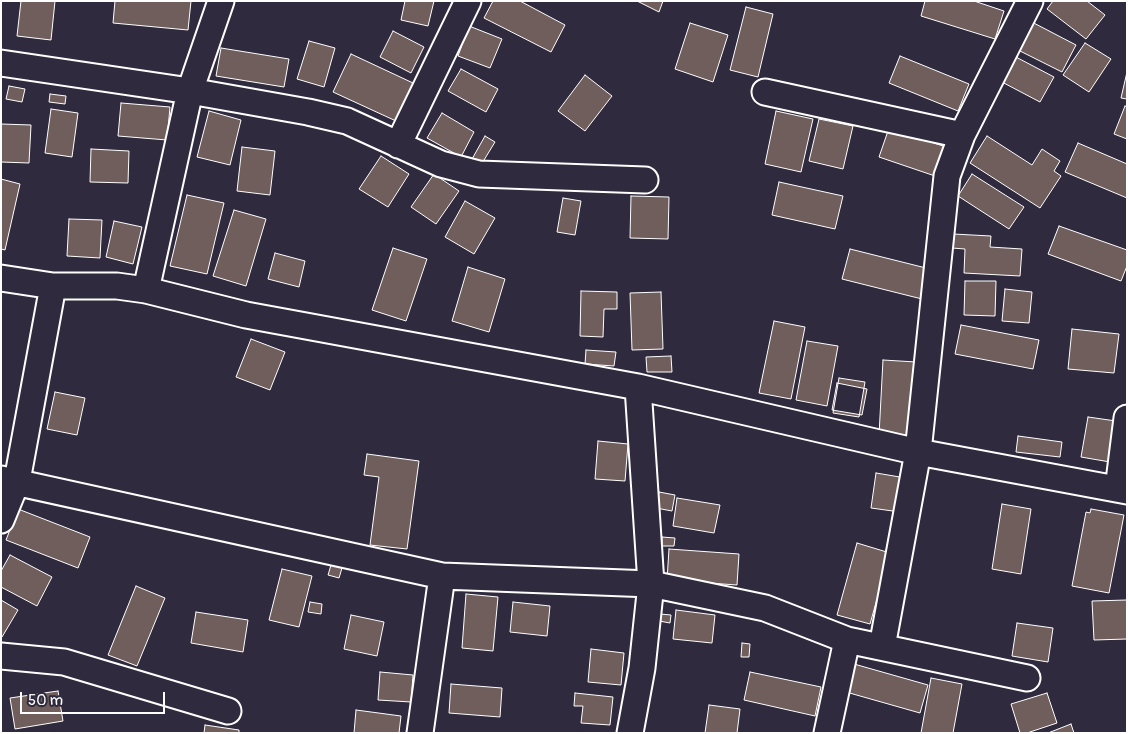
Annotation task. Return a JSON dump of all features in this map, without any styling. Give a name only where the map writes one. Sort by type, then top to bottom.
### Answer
[{"type":"street","points":[[146,290],[190,91],[221,1]]},
{"type":"street","points":[[398,145],[468,1]]},
{"type":"street","points":[[882,647],[918,452],[947,176],[962,135],[1030,1]]},
{"type":"street","points":[[1,64],[190,91],[308,112],[347,121],[441,164],[479,174],[645,180]]},
{"type":"street","points":[[765,92],[962,135]]},
{"type":"street","points":[[1,278],[53,286],[117,286],[146,290],[246,315],[638,387],[918,452],[1122,490],[1127,418]]},
{"type":"street","points":[[1,520],[53,286]]},
{"type":"street","points":[[630,733],[642,668],[651,584],[638,387]]},
{"type":"street","points":[[9,480],[442,576],[651,584],[765,608],[847,640],[1027,678]]},
{"type":"street","points":[[420,733],[442,576]]},
{"type":"street","points":[[827,733],[847,640]]},
{"type":"street","points":[[1,656],[64,662],[228,711]]},
{"type":"building","points":[[21,1],[55,1],[51,40],[17,36]]},
{"type":"building","points":[[115,1],[191,1],[188,30],[113,23]]},
{"type":"building","points":[[405,1],[434,1],[428,26],[401,20]]},
{"type":"building","points":[[493,1],[520,1],[565,25],[551,52],[484,18]]},
{"type":"building","points":[[637,1],[663,1],[659,12]]},
{"type":"building","points":[[925,1],[974,1],[1004,11],[995,39],[921,16]]},
{"type":"building","points":[[1053,1],[1087,1],[1105,15],[1086,39],[1047,9]]},
{"type":"building","points":[[746,7],[773,14],[758,77],[730,70]]},
{"type":"building","points":[[1028,20],[1076,45],[1062,72],[1014,48]]},
{"type":"building","points":[[690,23],[728,35],[713,82],[675,69]]},
{"type":"building","points":[[469,26],[502,39],[490,68],[458,56]]},
{"type":"building","points":[[393,31],[424,47],[411,73],[380,57]]},
{"type":"building","points":[[309,41],[335,48],[324,87],[297,79]]},
{"type":"building","points":[[1085,43],[1111,59],[1089,92],[1063,75]]},
{"type":"building","points":[[221,48],[289,59],[284,87],[216,76]]},
{"type":"building","points":[[351,54],[413,83],[396,121],[333,92]]},
{"type":"building","points":[[900,56],[969,84],[958,111],[889,83]]},
{"type":"building","points":[[1014,56],[1054,77],[1040,102],[1000,81]]},
{"type":"building","points":[[461,69],[498,89],[486,112],[448,91]]},
{"type":"building","points":[[1127,72],[1127,99],[1121,98]]},
{"type":"building","points":[[585,75],[612,96],[585,131],[558,111]]},
{"type":"building","points":[[9,86],[25,89],[22,102],[6,99]]},
{"type":"building","points":[[50,94],[66,96],[65,104],[49,102]]},
{"type":"building","points":[[121,103],[170,107],[167,140],[118,136]]},
{"type":"building","points":[[1125,106],[1127,107],[1127,139],[1114,134]]},
{"type":"building","points":[[51,109],[78,113],[72,157],[45,153]]},
{"type":"building","points":[[209,111],[241,120],[230,165],[197,157]]},
{"type":"building","points":[[776,111],[813,119],[801,172],[765,164]]},
{"type":"building","points":[[442,113],[474,132],[461,157],[427,138]]},
{"type":"building","points":[[819,119],[853,126],[843,169],[809,161]]},
{"type":"building","points":[[1,124],[31,125],[29,163],[1,162]]},
{"type":"building","points":[[889,128],[946,147],[935,176],[879,157]]},
{"type":"building","points":[[485,136],[495,142],[481,165],[472,159]]},
{"type":"building","points":[[987,136],[1032,165],[1042,149],[1060,161],[1054,171],[1061,176],[1040,208],[970,163]]},
{"type":"building","points":[[1078,143],[1127,164],[1127,198],[1065,172]]},
{"type":"building","points":[[242,147],[275,151],[270,195],[237,191]]},
{"type":"building","points":[[91,149],[129,151],[128,183],[90,182]]},
{"type":"building","points":[[381,156],[409,174],[388,207],[359,189]]},
{"type":"building","points":[[434,174],[459,191],[436,224],[411,207]]},
{"type":"building","points":[[972,174],[1024,207],[1009,229],[958,196]]},
{"type":"building","points":[[1,179],[20,184],[5,250],[1,249]]},
{"type":"building","points":[[779,182],[843,196],[835,229],[772,215]]},
{"type":"building","points":[[187,195],[224,203],[207,274],[170,266]]},
{"type":"building","points":[[631,196],[669,197],[668,239],[630,238]]},
{"type":"building","points":[[563,198],[581,201],[575,235],[557,232]]},
{"type":"building","points":[[465,201],[495,218],[474,254],[445,237]]},
{"type":"building","points":[[234,210],[266,219],[246,286],[213,276]]},
{"type":"building","points":[[69,219],[102,220],[100,258],[67,256]]},
{"type":"building","points":[[114,221],[142,227],[133,264],[106,257]]},
{"type":"building","points":[[1059,226],[1127,250],[1127,266],[1121,281],[1048,254]]},
{"type":"building","points":[[953,234],[991,236],[990,247],[1022,249],[1020,276],[964,273],[965,249],[952,248]]},
{"type":"building","points":[[393,248],[427,259],[406,321],[372,310]]},
{"type":"building","points":[[850,249],[930,269],[922,299],[842,279]]},
{"type":"building","points":[[275,253],[305,261],[299,287],[268,279]]},
{"type":"building","points":[[468,267],[505,279],[489,332],[452,321]]},
{"type":"building","points":[[965,281],[996,281],[995,316],[964,315]]},
{"type":"building","points":[[1005,289],[1032,292],[1029,323],[1002,321]]},
{"type":"building","points":[[581,291],[617,292],[617,309],[604,309],[603,337],[580,336]]},
{"type":"building","points":[[661,292],[663,349],[632,350],[630,293]]},
{"type":"building","points":[[774,321],[805,327],[791,399],[759,393]]},
{"type":"building","points":[[961,325],[1039,340],[1033,369],[955,354]]},
{"type":"building","points":[[1072,329],[1119,334],[1114,373],[1068,369]]},
{"type":"building","points":[[251,339],[285,352],[270,390],[236,377]]},
{"type":"building","points":[[807,341],[838,346],[827,406],[796,400]]},
{"type":"building","points":[[586,350],[616,352],[614,366],[585,364]]},
{"type":"building","points":[[671,356],[672,372],[647,372],[646,357]]},
{"type":"building","points":[[883,360],[916,362],[912,437],[879,435]]},
{"type":"building","points":[[839,378],[865,382],[859,417],[833,413]]},
{"type":"building","points":[[837,383],[867,389],[862,415],[832,410]]},
{"type":"building","points":[[55,392],[85,398],[77,435],[47,429]]},
{"type":"building","points":[[1088,417],[1116,421],[1110,462],[1081,457]]},
{"type":"building","points":[[1018,436],[1062,442],[1060,457],[1016,452]]},
{"type":"building","points":[[598,441],[628,444],[625,481],[595,479]]},
{"type":"building","points":[[367,454],[419,461],[407,549],[370,545],[379,477],[364,475]]},
{"type":"building","points":[[876,473],[906,478],[900,512],[871,508]]},
{"type":"building","points":[[659,492],[675,495],[672,511],[656,508]]},
{"type":"building","points":[[677,498],[720,505],[714,533],[673,526]]},
{"type":"building","points":[[1002,504],[1031,509],[1021,574],[992,569]]},
{"type":"building","points":[[18,509],[90,537],[78,568],[6,540]]},
{"type":"building","points":[[1091,509],[1124,515],[1109,593],[1072,586],[1086,512],[1090,513]]},
{"type":"building","points":[[662,537],[675,538],[674,546],[662,546]]},
{"type":"building","points":[[857,543],[890,553],[870,624],[837,615]]},
{"type":"building","points":[[669,549],[739,554],[737,585],[667,580]]},
{"type":"building","points":[[10,555],[52,577],[37,606],[1,587],[1,571]]},
{"type":"building","points":[[331,565],[342,568],[339,578],[328,575]]},
{"type":"building","points":[[282,569],[312,576],[299,627],[269,620]]},
{"type":"building","points":[[136,586],[165,598],[137,666],[108,655]]},
{"type":"building","points":[[466,594],[498,597],[493,651],[462,648]]},
{"type":"building","points":[[1,600],[18,610],[2,637],[1,636]]},
{"type":"building","points":[[1127,600],[1127,639],[1094,640],[1092,601]]},
{"type":"building","points":[[310,602],[322,604],[321,614],[308,612]]},
{"type":"building","points":[[513,602],[550,606],[547,636],[510,632]]},
{"type":"building","points":[[676,610],[715,615],[712,643],[673,639]]},
{"type":"building","points":[[196,612],[248,620],[243,652],[191,643]]},
{"type":"building","points":[[660,614],[671,615],[670,623],[659,621]]},
{"type":"building","points":[[351,615],[384,622],[377,656],[344,649]]},
{"type":"building","points":[[1017,623],[1053,628],[1048,662],[1012,656]]},
{"type":"building","points":[[742,643],[750,644],[749,657],[741,657]]},
{"type":"building","points":[[591,649],[624,653],[621,685],[588,682]]},
{"type":"building","points":[[854,664],[928,685],[920,713],[846,692]]},
{"type":"building","points":[[380,672],[413,675],[411,702],[378,700]]},
{"type":"building","points":[[750,672],[821,687],[815,716],[744,700]]},
{"type":"building","points":[[931,678],[962,684],[953,733],[921,733]]},
{"type":"building","points":[[451,684],[502,688],[500,717],[449,713]]},
{"type":"building","points":[[58,691],[63,721],[15,729],[10,698]]},
{"type":"building","points":[[575,693],[613,697],[610,725],[581,723],[583,706],[574,706]]},
{"type":"building","points":[[1047,693],[1057,723],[1027,733],[1020,733],[1011,704]]},
{"type":"building","points":[[709,705],[740,709],[737,733],[705,733]]},
{"type":"building","points":[[356,710],[401,716],[399,733],[354,733]]},
{"type":"building","points":[[1071,724],[1074,733],[1048,733]]},
{"type":"building","points":[[205,725],[239,730],[239,733],[204,733]]}]
